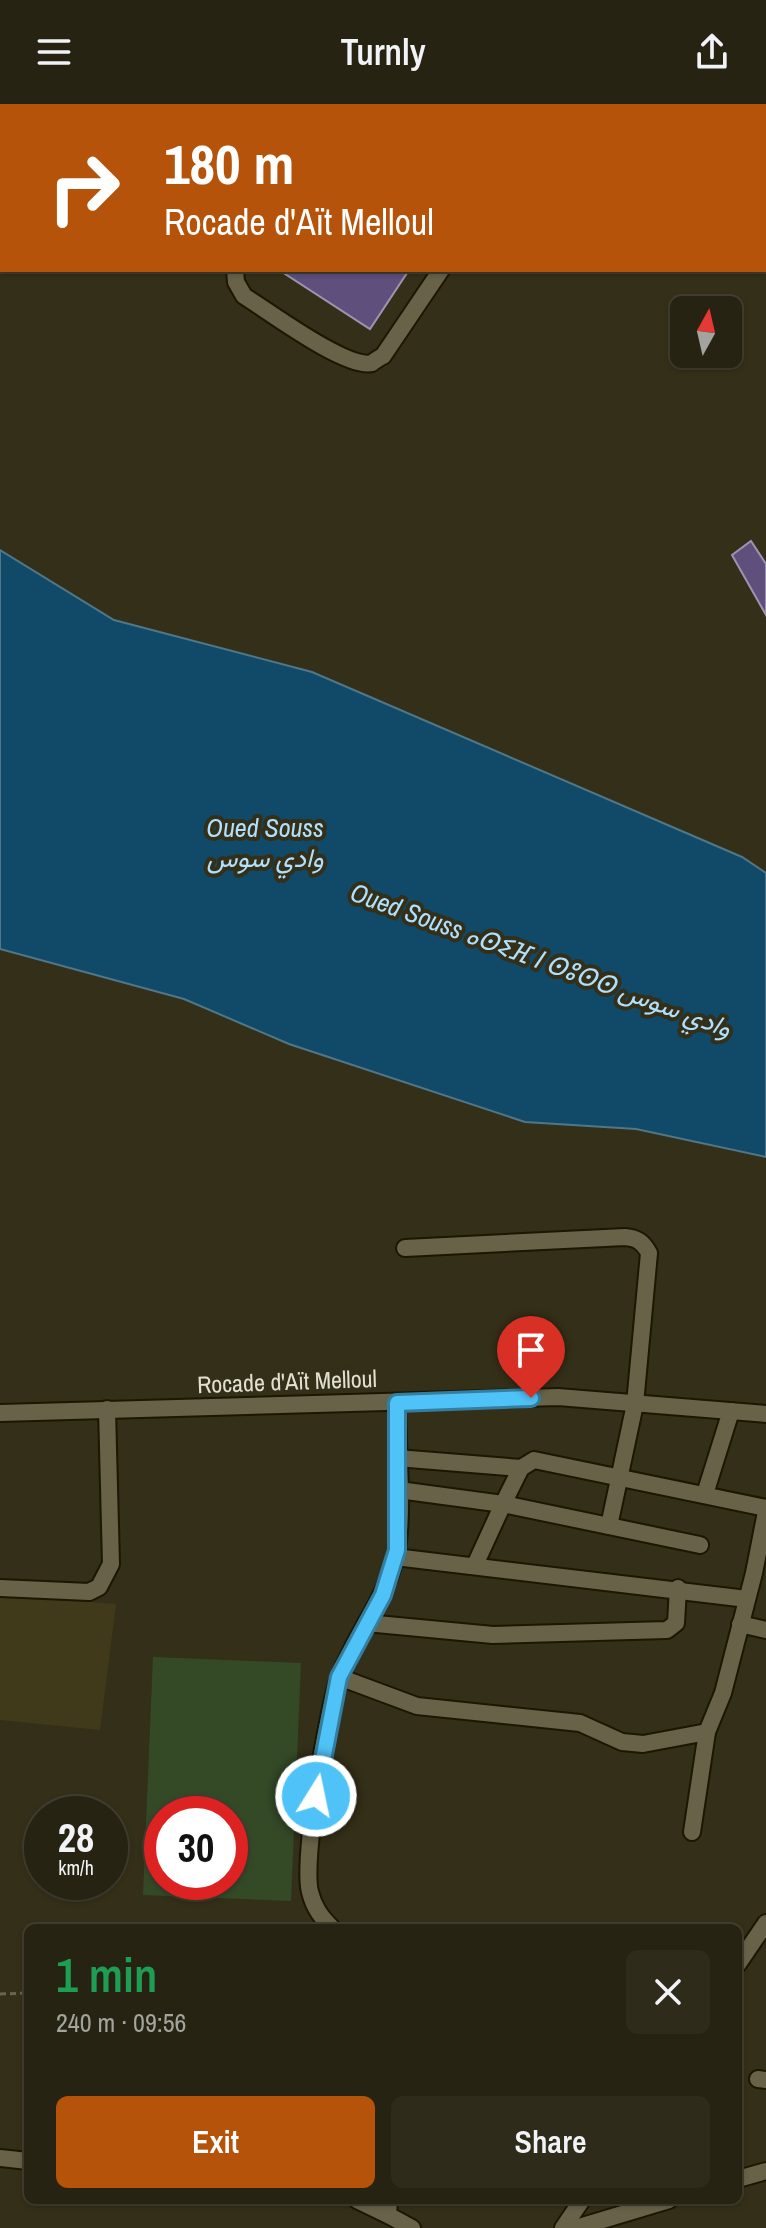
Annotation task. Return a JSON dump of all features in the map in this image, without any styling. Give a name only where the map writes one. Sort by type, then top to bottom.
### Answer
[{"type":"street","points":[[235,272],[236,282],[244,296],[342,357],[372,363],[383,356],[440,272]]},
{"type":"street","points":[[405,1248],[636,1238],[649,1253],[635,1404],[609,1526]]},
{"type":"street","name":"Rocade d'Aït Melloul","points":[[0,1413],[558,1397],[766,1414]]},
{"type":"street","points":[[328,1924],[318,1914],[309,1890],[308,1863],[316,1796],[339,1677],[383,1595],[395,1557],[399,1490],[397,1403]]},
{"type":"street","points":[[0,1588],[89,1592],[106,1577],[111,1564],[107,1409]]},
{"type":"street","points":[[705,1494],[731,1411]]},
{"type":"street","points":[[397,1458],[521,1468]]},
{"type":"street","points":[[475,1565],[521,1468],[534,1460],[705,1494],[766,1510],[760,1574],[747,1599],[723,1693],[707,1732],[692,1832]]},
{"type":"street","points":[[399,1490],[503,1504],[700,1545]]},
{"type":"street","points":[[395,1557],[475,1565],[576,1581],[678,1588],[747,1599]]},
{"type":"street","points":[[366,1623],[493,1635],[667,1630],[676,1623],[678,1588]]},
{"type":"street","points":[[740,1624],[766,1630]]},
{"type":"street","points":[[339,1677],[417,1706],[580,1723],[622,1742],[643,1744],[707,1732]]},
{"type":"street","points":[[742,1958],[766,1923]]},
{"type":"street","points":[[0,2158],[24,2161]]},
{"type":"street","points":[[742,2178],[766,2171]]},
{"type":"street","points":[[563,2228],[579,2204]]},
{"type":"street","points":[[576,2228],[656,2204]]},
{"type":"street","points":[[388,2208],[412,2228]]},
{"type":"path","points":[[0,1994],[24,1993]]},
{"type":"shaded area","points":[[0,1595],[116,1604],[100,1730],[0,1720]]},
{"type":"green space","points":[[153,1657],[301,1663],[291,1901],[248,1899],[248,1796],[147,1796]]},
{"type":"water","name":"Oued Souss وادي سوس","points":[[0,550],[114,620],[312,672],[742,857],[766,873],[766,1157],[636,1129],[525,1122],[289,1044],[184,999],[0,949]]},
{"type":"building","points":[[282,272],[408,272],[370,329]]},
{"type":"building","points":[[751,541],[766,564],[766,615],[732,555]]},
{"type":"route","points":[[316,1796],[339,1677],[383,1595],[397,1550],[397,1403],[531,1398]]},
{"type":"water label","name":"Oued Souss ⴰⵙⵉⴼ ⵏ ⵙⵓⵙⵙ وادي سوس","points":[[541,960]]}]
